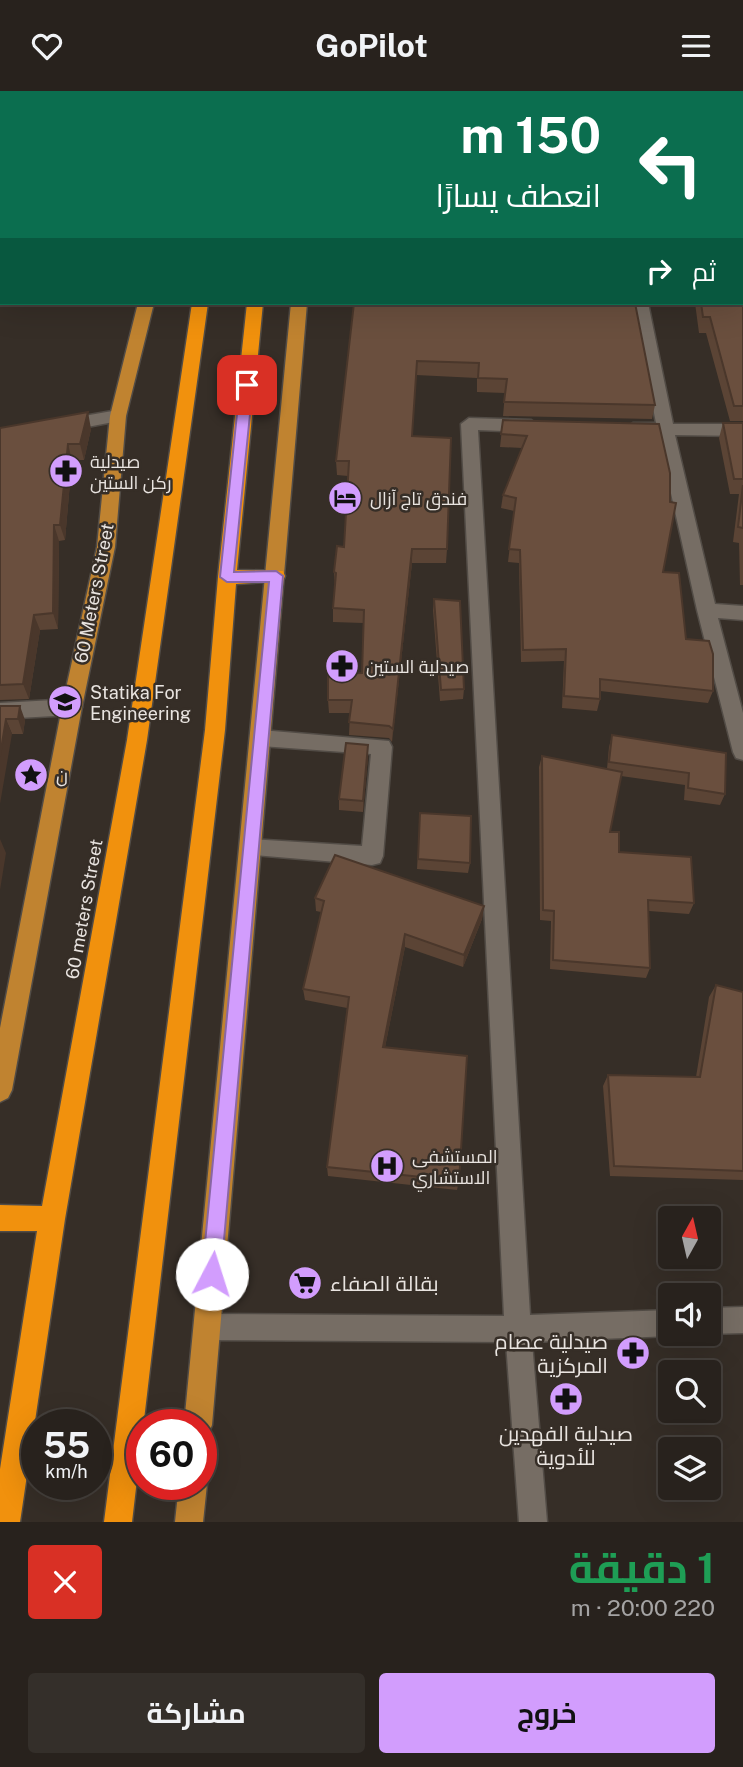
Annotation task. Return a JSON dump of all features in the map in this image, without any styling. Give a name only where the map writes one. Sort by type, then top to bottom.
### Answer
[{"type":"highway","name":"60 meters Street","points":[[6,1522],[52,1219],[137,740],[200,305]]},
{"type":"highway","points":[[118,1522],[215,730],[227,577],[256,305]]},
{"type":"highway","points":[[227,577],[276,576]]},
{"type":"highway","points":[[0,1219],[52,1219]]},
{"type":"main road","name":"60 Meters Street","points":[[0,1090],[72,707],[106,547],[118,416],[146,305]]},
{"type":"main road","points":[[199,1409],[299,305]]},
{"type":"main road","points":[[189,1522],[191,1500]]},
{"type":"street","points":[[640,305],[664,430],[743,752]]},
{"type":"street","points":[[39,430],[118,416]]},
{"type":"street","points":[[533,1522],[518,1329],[469,424],[553,426]]},
{"type":"street","points":[[622,429],[743,431]]},
{"type":"street","points":[[706,610],[743,613]]},
{"type":"street","points":[[0,711],[72,707]]},
{"type":"street","points":[[251,848],[372,856],[382,747],[261,739]]},
{"type":"street","points":[[721,1320],[743,1319]]},
{"type":"street","points":[[206,1327],[518,1329],[658,1323]]},
{"type":"building","points":[[354,305],[635,305],[655,405],[504,402],[507,379],[478,378],[479,363],[417,361],[412,436],[451,438],[447,549],[412,549],[393,729],[389,726],[349,722],[352,700],[328,700],[328,674],[362,673],[364,610],[333,608],[337,546],[344,547],[349,461],[336,461]]},
{"type":"building","points":[[701,305],[743,305],[743,406],[734,406],[710,317],[703,317]]},
{"type":"building","points":[[88,412],[80,444],[68,444],[60,525],[54,525],[53,613],[34,615],[23,684],[0,685],[0,428]]},
{"type":"building","points":[[503,420],[659,424],[670,473],[670,502],[676,503],[663,572],[679,573],[686,639],[709,641],[713,654],[713,691],[600,679],[600,699],[564,696],[566,649],[523,650],[520,550],[509,549],[516,498],[503,495],[527,436],[501,434]]},
{"type":"building","points":[[723,423],[743,423],[743,479],[734,479]]},
{"type":"building","points":[[743,485],[743,528],[738,527]]},
{"type":"building","points":[[434,599],[460,601],[464,689],[441,690]]},
{"type":"building","points":[[0,706],[20,706],[18,719],[6,719],[0,756]]},
{"type":"building","points":[[612,735],[726,753],[725,794],[688,788],[689,773],[609,762]]},
{"type":"building","points":[[346,743],[368,745],[363,801],[339,799]]},
{"type":"building","points":[[542,756],[622,772],[610,832],[619,832],[619,852],[691,857],[694,903],[648,900],[650,968],[553,960],[554,911],[543,910]]},
{"type":"building","points":[[420,813],[471,816],[470,863],[418,859]]},
{"type":"building","points":[[335,855],[484,906],[464,955],[405,934],[383,1047],[467,1056],[459,1181],[327,1167],[349,997],[303,989],[324,901],[315,898]]},
{"type":"building","points":[[716,985],[743,992],[743,1171],[614,1166],[608,1075],[700,1077]]},
{"type":"place","name":"صيدلية ركن الستين","points":[[66,471]]},
{"type":"place","name":"فندق تاج آزال","points":[[345,498]]},
{"type":"place","name":"صيدلية الستين","points":[[342,666]]},
{"type":"place","name":"Statika For Engineering","points":[[65,702]]},
{"type":"place","name":"ن","points":[[31,775]]},
{"type":"place","name":"المستشفى الاستشاري","points":[[387,1166]]},
{"type":"place","name":"بقالة الصفاء","points":[[305,1283]]},
{"type":"place","name":"صيدلية عصام المركزية","points":[[633,1353]]},
{"type":"place","name":"صيدلية الفهدين للأدوية","points":[[566,1399]]},
{"type":"route","points":[[212,1274],[276,576],[227,577],[247,385]]}]
